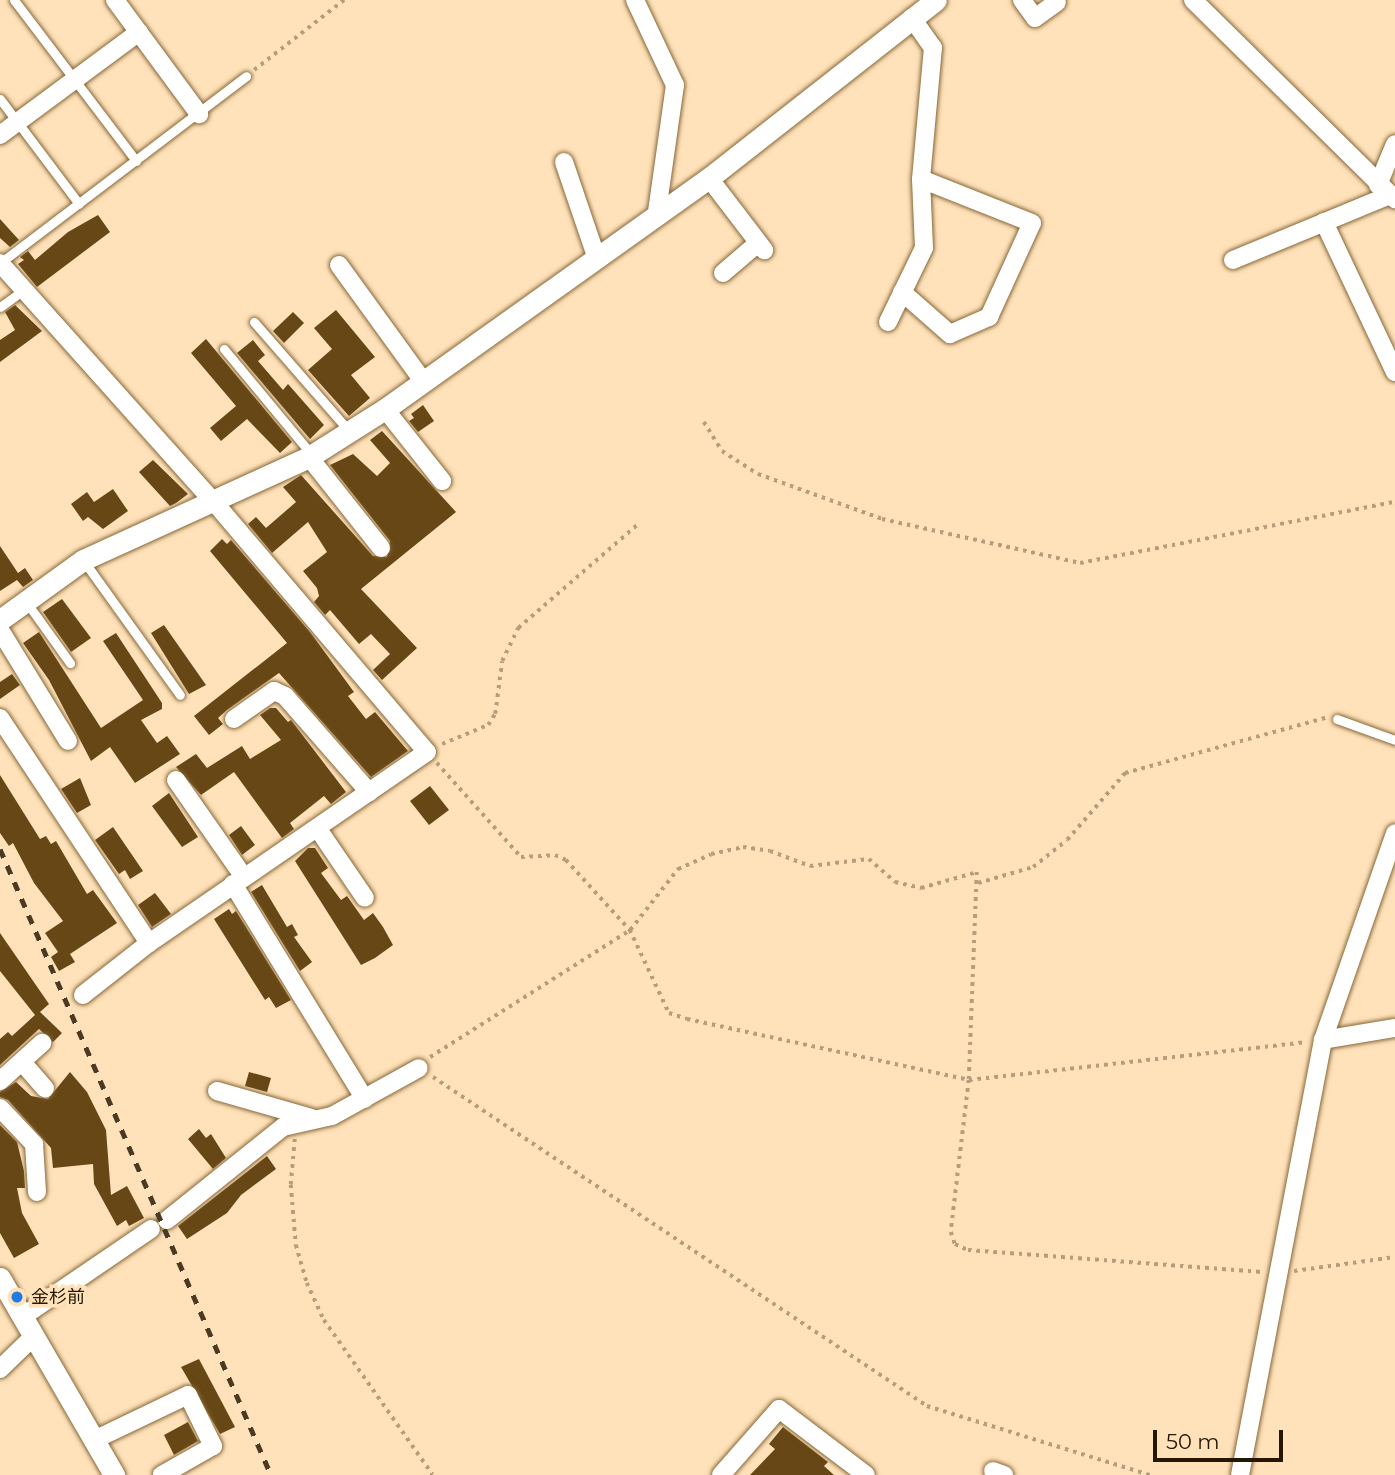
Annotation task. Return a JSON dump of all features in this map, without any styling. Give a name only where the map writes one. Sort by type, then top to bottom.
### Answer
[{"type":"street","points":[[115,0],[199,114]]},
{"type":"street","points":[[635,0],[676,85],[657,211]]},
{"type":"street","points":[[0,620],[83,559],[214,502],[310,456],[385,409],[657,211],[709,178],[936,0]]},
{"type":"street","points":[[1022,0],[1035,18],[1058,2]]},
{"type":"street","points":[[1193,0],[1388,193]]},
{"type":"street","points":[[888,322],[924,248],[921,178],[933,48],[912,18]]},
{"type":"street","points":[[0,135],[139,32]]},
{"type":"street","points":[[1388,193],[1395,144]]},
{"type":"street","points":[[564,162],[596,256]]},
{"type":"street","points":[[709,178],[761,247],[723,273]]},
{"type":"street","points":[[902,292],[950,334],[989,317],[1032,223],[921,178]]},
{"type":"street","points":[[1233,260],[1388,193]]},
{"type":"street","points":[[1324,222],[1395,372]]},
{"type":"street","points":[[0,263],[214,502],[426,752],[149,943],[83,995]]},
{"type":"street","points":[[339,265],[424,381]]},
{"type":"street","points":[[385,409],[442,481]]},
{"type":"street","points":[[310,456],[381,548]]},
{"type":"street","points":[[0,630],[68,741]]},
{"type":"street","points":[[234,719],[274,691],[285,696],[369,792]]},
{"type":"street","points":[[0,718],[149,943]]},
{"type":"street","points":[[176,780],[239,881],[365,1099]]},
{"type":"street","points":[[318,829],[365,898]]},
{"type":"street","points":[[1240,1475],[1324,1040],[1395,833]]},
{"type":"street","points":[[1324,1040],[1395,1028]]},
{"type":"street","points":[[0,1081],[41,1043]]},
{"type":"street","points":[[22,1062],[45,1088]]},
{"type":"street","points":[[217,1091],[305,1120],[332,1116],[419,1068]]},
{"type":"street","points":[[0,1108],[34,1144],[37,1192]]},
{"type":"street","points":[[22,1317],[159,1225],[305,1120]]},
{"type":"street","points":[[0,1278],[114,1475]]},
{"type":"street","points":[[0,1369],[34,1336]]},
{"type":"street","points":[[94,1440],[188,1395],[213,1446],[162,1475]]},
{"type":"street","points":[[721,1475],[779,1409],[843,1469],[866,1475]]},
{"type":"lane","points":[[14,0],[136,161]]},
{"type":"lane","points":[[0,263],[246,76]]},
{"type":"lane","points":[[0,99],[79,204]]},
{"type":"lane","points":[[0,307],[23,289]]},
{"type":"lane","points":[[254,322],[349,432]]},
{"type":"lane","points":[[224,349],[310,456]]},
{"type":"lane","points":[[83,559],[180,695]]},
{"type":"lane","points":[[26,601],[70,663]]},
{"type":"lane","points":[[1337,719],[1395,740]]},
{"type":"path","points":[[246,76],[344,0]]},
{"type":"path","points":[[704,422],[722,451],[758,474],[882,519],[1080,563],[1395,502]]},
{"type":"path","points":[[637,525],[519,628],[502,661],[495,715],[488,725],[426,752],[521,857],[555,855],[566,860],[630,930],[669,1013],[969,1080],[1324,1040]]},
{"type":"path","points":[[978,883],[1033,867],[1067,840],[1125,773],[1322,716],[1337,719]]},
{"type":"path","points":[[1150,1475],[927,1406],[419,1068],[435,1052],[630,930],[678,869],[743,847],[770,851],[810,866],[869,859],[895,882],[921,888],[977,872],[969,1080],[951,1232],[955,1244],[968,1250],[1279,1273],[1395,1257]]},
{"type":"path","points":[[305,1120],[291,1185],[296,1245],[307,1283],[352,1363],[433,1475]]},
{"type":"building","points":[[98,215],[110,232],[37,287],[18,264],[24,260],[20,257],[28,251],[35,260],[68,232]]},
{"type":"building","points":[[0,219],[19,240],[10,247],[0,238]]},
{"type":"building","points":[[15,305],[42,331],[0,362],[0,340],[15,330],[5,312]]},
{"type":"building","points":[[336,310],[375,357],[351,375],[370,398],[349,416],[308,370],[332,349],[314,328]]},
{"type":"building","points":[[293,312],[304,323],[284,343],[273,331]]},
{"type":"building","points":[[206,339],[292,442],[280,453],[247,419],[221,441],[210,428],[236,406],[191,353]]},
{"type":"building","points":[[253,340],[265,355],[258,361],[283,390],[288,384],[324,425],[310,439],[237,353]]},
{"type":"building","points":[[423,405],[434,421],[418,432],[409,421],[414,418],[411,414]]},
{"type":"building","points":[[382,431],[456,512],[361,589],[417,648],[382,680],[373,670],[390,654],[371,634],[359,644],[330,610],[325,615],[314,602],[319,596],[317,588],[303,571],[327,552],[308,522],[272,553],[248,524],[256,517],[266,528],[296,502],[283,487],[301,475],[373,556],[387,557],[390,541],[330,465],[353,454],[377,476],[390,463],[370,440]]},
{"type":"building","points":[[153,460],[188,494],[170,506],[139,472]]},
{"type":"building","points":[[113,489],[128,511],[103,529],[88,517],[83,521],[71,504],[87,492],[94,502]]},
{"type":"building","points":[[222,539],[227,544],[231,540],[310,632],[354,692],[348,696],[366,719],[375,712],[408,751],[371,777],[279,673],[227,710],[218,718],[223,724],[209,735],[194,716],[287,643],[210,551]]},
{"type":"building","points":[[0,546],[18,573],[25,568],[33,580],[23,587],[17,580],[0,591]]},
{"type":"building","points":[[62,599],[91,638],[71,652],[43,612]]},
{"type":"building","points":[[164,625],[206,685],[189,694],[151,633]]},
{"type":"building","points":[[39,632],[101,728],[143,700],[103,641],[116,633],[162,703],[162,709],[141,720],[157,743],[167,736],[180,754],[135,783],[110,747],[91,761],[49,680],[23,643]]},
{"type":"building","points":[[12,674],[20,685],[0,699],[0,682]]},
{"type":"building","points":[[270,708],[276,708],[288,722],[291,720],[346,792],[331,804],[324,796],[290,823],[294,829],[282,838],[234,772],[201,795],[176,767],[196,754],[207,768],[242,746],[250,759],[281,740],[260,715]]},
{"type":"building","points":[[0,775],[40,839],[46,836],[51,844],[56,841],[87,894],[93,890],[117,923],[70,954],[75,962],[59,971],[51,957],[58,952],[45,933],[63,921],[34,883],[13,843],[9,846],[0,833]]},
{"type":"building","points":[[80,778],[91,805],[77,813],[61,789]]},
{"type":"building","points":[[430,786],[449,810],[429,825],[410,801]]},
{"type":"building","points":[[169,793],[198,837],[182,847],[152,806]]},
{"type":"building","points":[[241,826],[255,845],[242,855],[229,835]]},
{"type":"building","points":[[113,827],[143,871],[130,879],[125,870],[119,874],[95,840]]},
{"type":"building","points":[[308,848],[315,848],[328,868],[321,873],[341,900],[347,896],[364,920],[373,913],[393,945],[361,965],[295,861]]},
{"type":"building","points":[[262,885],[287,927],[292,924],[298,935],[294,937],[312,962],[300,971],[251,892]]},
{"type":"building","points":[[155,893],[171,914],[152,927],[138,905]]},
{"type":"building","points":[[229,909],[232,914],[236,911],[291,1000],[276,1008],[269,997],[265,1000],[214,919]]},
{"type":"building","points":[[0,933],[49,1004],[40,1012],[62,1033],[53,1042],[39,1029],[0,1065],[0,1039],[8,1032],[12,1036],[35,1015],[0,971]]},
{"type":"building","points":[[70,1072],[87,1092],[106,1130],[111,1195],[127,1186],[144,1218],[129,1226],[126,1220],[117,1226],[94,1184],[93,1164],[53,1168],[51,1148],[8,1100],[0,1097],[0,1092],[16,1082],[31,1096],[48,1099]]},
{"type":"building","points":[[249,1072],[271,1078],[267,1092],[245,1086]]},
{"type":"building","points":[[0,1125],[17,1142],[24,1171],[25,1188],[17,1188],[22,1213],[39,1244],[14,1258],[0,1233]]},
{"type":"building","points":[[199,1129],[206,1138],[211,1134],[226,1158],[213,1169],[188,1139]]},
{"type":"building","points":[[267,1156],[276,1169],[241,1195],[227,1213],[187,1239],[178,1226]]},
{"type":"building","points":[[199,1359],[235,1427],[220,1434],[181,1367]]},
{"type":"building","points":[[188,1422],[198,1441],[174,1455],[164,1435]]},
{"type":"building","points":[[783,1427],[828,1462],[824,1466],[834,1475],[750,1475],[775,1449],[769,1444]]},
{"type":"railway","points":[[0,849],[271,1475]]},
{"type":"place","name":"金杉前","points":[[17,1297]]}]
